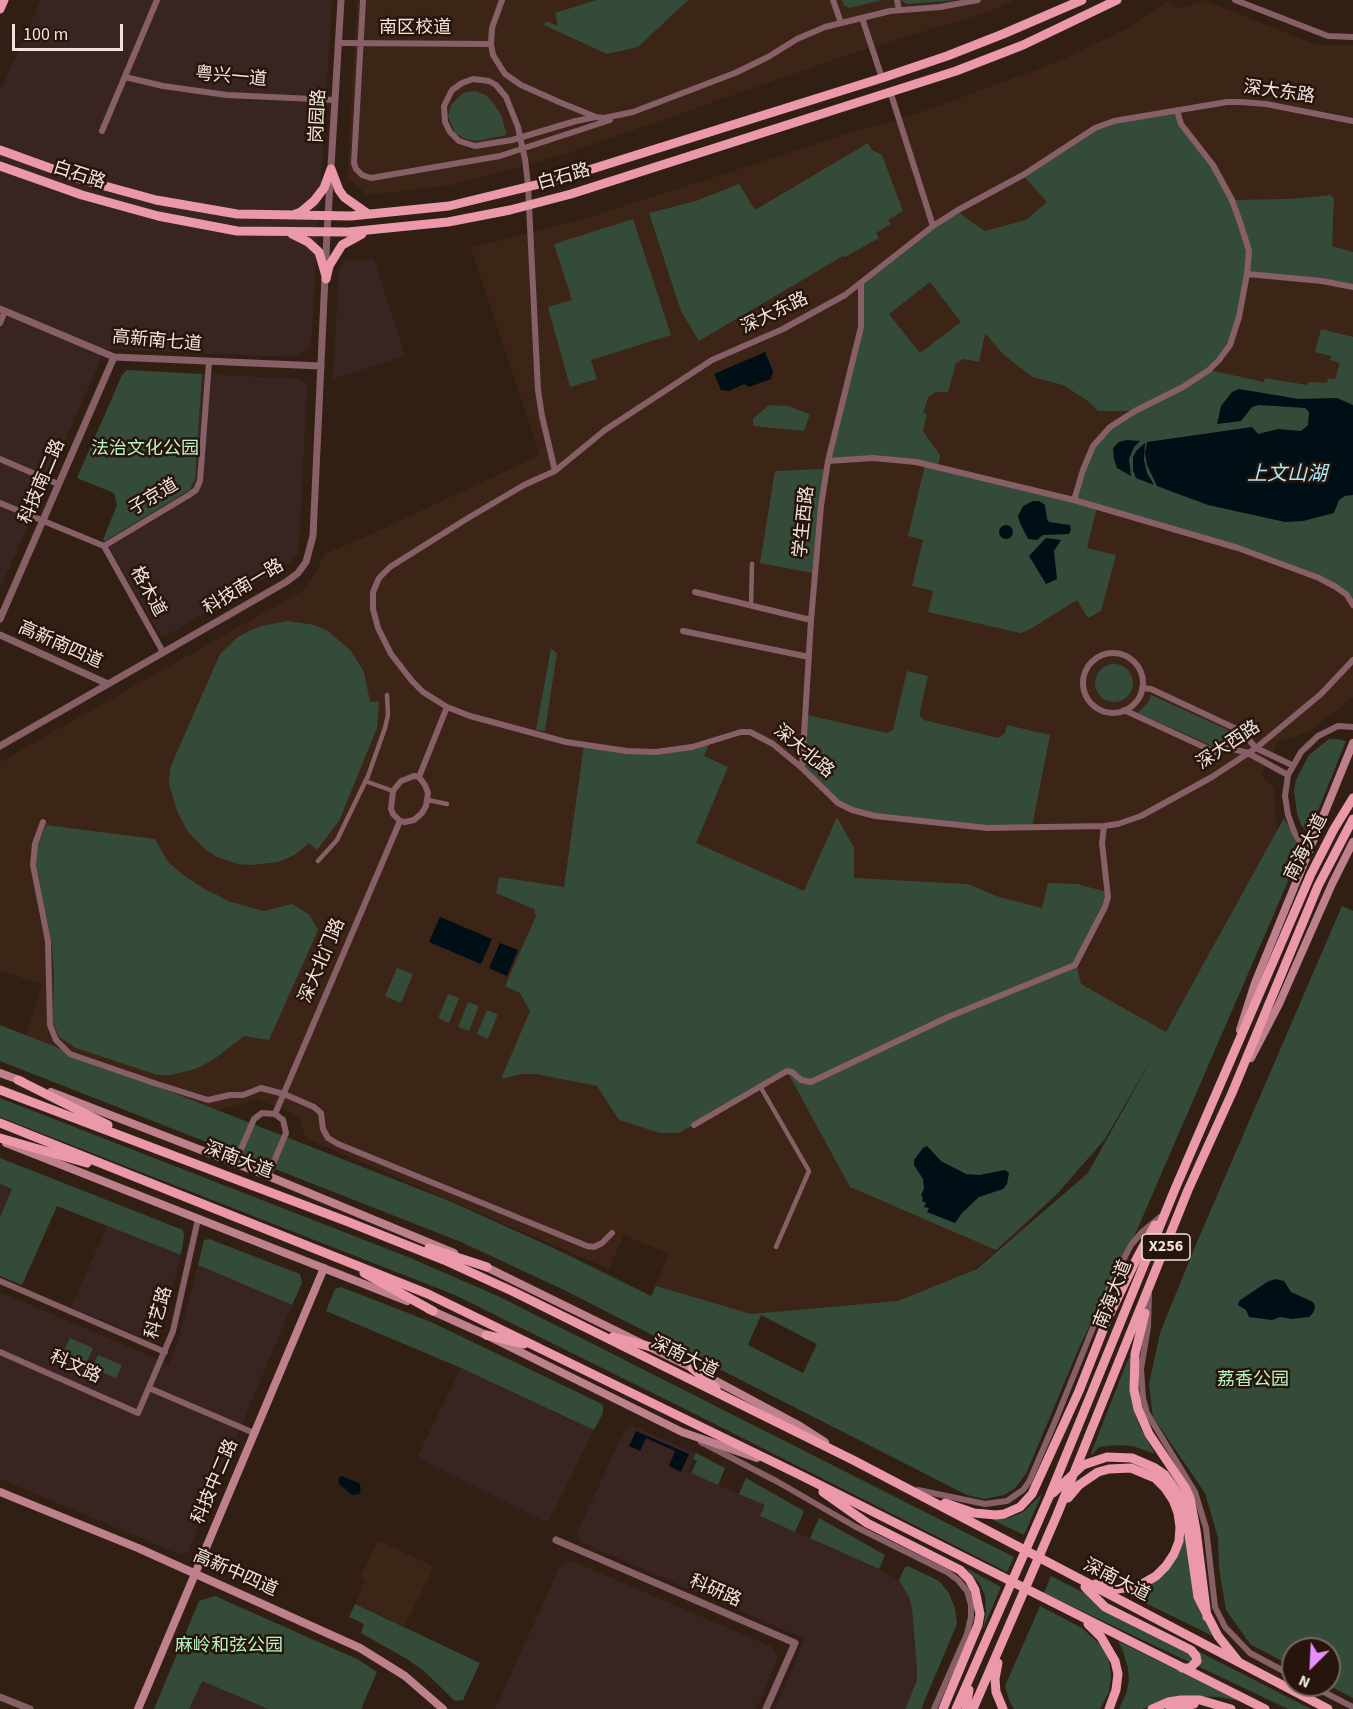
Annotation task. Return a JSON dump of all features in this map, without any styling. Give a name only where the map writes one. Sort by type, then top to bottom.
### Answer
[{"type":"main road","points":[[0,9],[4,0]]},
{"type":"main road","name":"白石路","points":[[0,150],[83,180],[156,200],[237,214],[329,217],[449,206],[535,186],[882,78],[968,48],[1082,0]]},
{"type":"main road","name":"白石路","points":[[0,166],[82,195],[158,216],[237,231],[327,233],[369,231],[448,222],[510,210],[571,194],[956,71],[1059,30],[1117,0]]},
{"type":"main road","points":[[331,169],[339,190],[370,215]]},
{"type":"main road","points":[[290,216],[300,212],[314,201],[324,189],[331,169]]},
{"type":"main road","points":[[326,279],[329,266],[342,245],[369,231]]},
{"type":"main road","points":[[287,232],[308,242],[319,252],[326,279]]},
{"type":"main road","points":[[1228,1068],[1255,983],[1353,743]]},
{"type":"main road","name":"南海大道","points":[[956,1709],[1049,1497],[1175,1189],[1311,874],[1353,798]]},
{"type":"main road","name":"南海大道","points":[[973,1709],[1058,1515],[1188,1190],[1232,1093],[1317,886],[1353,819]]},
{"type":"main road","points":[[1232,1093],[1280,1004],[1332,884],[1353,843]]},
{"type":"main road","points":[[0,1073],[268,1176],[487,1267],[692,1368],[800,1426],[853,1460]]},
{"type":"main road","points":[[18,1080],[142,1143]]},
{"type":"main road","name":"深南大道","points":[[0,1090],[346,1221],[444,1260],[514,1292],[853,1460],[1328,1709]]},
{"type":"main road","points":[[0,1123],[428,1294],[800,1475],[1265,1709]]},
{"type":"main road","points":[[0,1140],[130,1176]]},
{"type":"main road","points":[[0,1140],[433,1311],[682,1432],[780,1466]]},
{"type":"main road","points":[[907,1488],[974,1513],[996,1515],[1020,1507],[1032,1494],[1079,1391],[1107,1320],[1137,1258],[1175,1189]]},
{"type":"main road","points":[[346,1221],[487,1267]]},
{"type":"main road","points":[[322,1250],[433,1311]]},
{"type":"main road","name":"科技中二路","points":[[138,1709],[324,1268]]},
{"type":"main road","points":[[1156,1272],[1135,1354],[1134,1390],[1138,1409],[1149,1434],[1185,1489],[1192,1509],[1207,1617]]},
{"type":"main road","points":[[594,1332],[651,1347]]},
{"type":"main road","points":[[486,1335],[544,1349]]},
{"type":"main road","points":[[692,1368],[729,1399]]},
{"type":"main road","points":[[1049,1497],[1073,1473],[1095,1460],[1120,1456],[1144,1462],[1165,1475],[1180,1496],[1186,1514],[1198,1597],[1218,1636],[1241,1664]]},
{"type":"main road","points":[[1058,1515],[1079,1485],[1098,1472],[1120,1467],[1143,1472],[1155,1478],[1173,1500],[1178,1513],[1179,1541],[1174,1554],[1156,1576],[1144,1583],[1117,1588],[1077,1579]]},
{"type":"main road","points":[[800,1475],[867,1523],[960,1570],[969,1579],[978,1601],[978,1625],[944,1709]]},
{"type":"main road","name":"高新中四道","points":[[0,1492],[49,1511],[360,1647],[405,1676],[443,1709]]},
{"type":"main road","points":[[1077,1579],[1105,1606],[1191,1650],[1197,1661],[1190,1668],[1182,1668]]},
{"type":"main road","points":[[1074,1614],[1101,1638],[1115,1661],[1118,1674],[1116,1690],[1109,1709]]},
{"type":"main road","points":[[1003,1709],[996,1692],[995,1679],[1008,1629]]},
{"type":"main road","points":[[966,1709],[972,1673]]},
{"type":"main road","points":[[1152,1709],[1168,1702],[1181,1700],[1200,1700],[1231,1709]]},
{"type":"main road","points":[[1170,1709],[1187,1705],[1219,1704]]},
{"type":"street","points":[[102,130],[158,0]]},
{"type":"street","name":"岗园路","points":[[327,233],[341,0]]},
{"type":"street","points":[[363,0],[354,163],[362,175],[371,178],[501,156],[633,112],[735,73],[809,33],[841,23],[899,10],[940,7],[978,0]]},
{"type":"street","points":[[501,0],[492,28],[491,44],[498,64],[511,80],[596,117]]},
{"type":"street","points":[[833,0],[841,23]]},
{"type":"street","points":[[897,0],[899,10]]},
{"type":"street","points":[[1234,0],[1328,36],[1353,37]]},
{"type":"street","points":[[862,18],[882,78]]},
{"type":"street","name":"南区校道","points":[[339,43],[491,44]]},
{"type":"street","name":"粤兴一道","points":[[125,77],[163,86],[227,95],[335,100]]},
{"type":"street","points":[[555,471],[538,390],[528,184],[522,146],[520,136],[518,127],[502,90],[489,81],[467,80],[456,86],[448,95],[444,106],[445,122],[450,132],[459,141],[475,146],[512,140],[522,137],[555,128],[576,121],[633,112]]},
{"type":"street","points":[[890,91],[933,226]]},
{"type":"street","name":"深大东路","points":[[447,707],[423,692],[391,654],[378,628],[373,609],[373,592],[379,578],[390,567],[448,529],[524,485],[555,471],[605,430],[712,360],[783,329],[845,295],[933,226],[1023,175],[1095,128],[1114,121],[1241,102],[1353,120]]},
{"type":"street","points":[[1074,500],[1093,446],[1110,427],[1134,411],[1183,387],[1219,360],[1230,345],[1236,328],[1247,274],[1249,251],[1232,200],[1213,165],[1181,124],[1177,110]]},
{"type":"street","name":"科技南一路","points":[[0,746],[286,582],[298,573],[306,562],[313,536],[327,233]]},
{"type":"street","points":[[1247,274],[1322,281],[1353,287]]},
{"type":"street","name":"学生西路","points":[[802,768],[821,507],[828,461],[861,327],[861,284]]},
{"type":"street","points":[[0,322],[2,310]]},
{"type":"street","name":"高新南七道","points":[[2,310],[114,357],[321,366]]},
{"type":"street","name":"科技南二路","points":[[0,619],[114,357]]},
{"type":"street","name":"子京道","points":[[104,546],[198,488],[209,362]]},
{"type":"street","points":[[828,461],[873,458],[916,462],[1074,500],[1221,542],[1302,571],[1336,586],[1347,595],[1353,605]]},
{"type":"street","points":[[0,459],[58,484]]},
{"type":"street","points":[[0,503],[104,546]]},
{"type":"street","name":"格木道","points":[[104,546],[163,652]]},
{"type":"street","points":[[751,606],[752,564]]},
{"type":"street","points":[[694,592],[811,620]]},
{"type":"street","points":[[683,631],[809,657]]},
{"type":"street","name":"高新南四道","points":[[0,635],[108,684]]},
{"type":"street","points":[[1112,653],[1125,656],[1135,663],[1139,669],[1142,688],[1137,700],[1124,710],[1111,712],[1092,705],[1082,683],[1088,665],[1099,656],[1112,653]]},
{"type":"street","name":"深大西路","points":[[1104,826],[1141,816],[1212,777],[1256,748],[1321,694],[1353,660]]},
{"type":"street","points":[[1142,688],[1151,689],[1241,731],[1256,748],[1292,765]]},
{"type":"street","points":[[318,861],[336,840],[365,781],[386,728],[387,695]]},
{"type":"street","points":[[419,777],[447,707]]},
{"type":"street","name":"深大北路","points":[[447,707],[470,716],[554,739],[627,751],[656,752],[692,747],[741,732],[750,732],[773,744],[838,802],[852,810],[875,816],[987,828],[1104,826]]},
{"type":"street","points":[[1124,710],[1215,752],[1228,748],[1248,753],[1287,775]]},
{"type":"street","points":[[1307,854],[1295,834],[1288,815],[1284,796],[1287,775],[1306,746],[1323,733],[1338,726],[1353,727]]},
{"type":"street","points":[[419,777],[425,785],[428,800],[418,817],[410,821],[400,821],[391,810],[393,791],[407,778],[419,777]]},
{"type":"street","points":[[365,781],[393,791]]},
{"type":"street","points":[[428,800],[447,804]]},
{"type":"street","name":"深大北门路","points":[[275,1114],[400,821]]},
{"type":"street","points":[[43,822],[35,844],[33,865],[48,941],[50,1025],[56,1041],[70,1054],[201,1098],[215,1100],[230,1095],[243,1095],[261,1088],[284,1094],[314,1107],[321,1113],[323,1129],[328,1138],[338,1144],[587,1246],[602,1243],[612,1233]]},
{"type":"street","points":[[694,1125],[787,1071],[792,1072],[801,1080],[811,1082],[948,1017],[1075,965],[1108,897],[1102,843],[1104,826]]},
{"type":"street","points":[[760,1086],[809,1170],[776,1247]]},
{"type":"street","points":[[235,1163],[254,1119],[262,1113],[275,1114],[283,1120],[286,1133],[268,1176]]},
{"type":"street","points":[[907,1488],[985,1504],[1007,1501],[1023,1490],[1029,1482],[1050,1434],[1109,1288],[1125,1256],[1142,1232],[1160,1217]]},
{"type":"street","name":"科艺路","points":[[138,1413],[173,1331],[198,1218]]},
{"type":"street","points":[[0,1281],[165,1352]]},
{"type":"street","points":[[1149,1294],[1148,1327],[1141,1369],[1143,1398],[1147,1413],[1195,1492],[1206,1528],[1215,1608],[1224,1627],[1250,1653],[1281,1670]]},
{"type":"street","name":"科文路","points":[[0,1352],[138,1413]]},
{"type":"street","points":[[149,1388],[254,1433]]},
{"type":"street","points":[[682,1432],[958,1580],[967,1591],[971,1605],[971,1617],[967,1634],[934,1709]]},
{"type":"street","name":"科研路","points":[[556,1540],[795,1643],[766,1709]]},
{"type":"street","points":[[0,1697],[30,1709]]},
{"type":"street","points":[[1333,1697],[1353,1707]]},
{"type":"shaded area","points":[[41,0],[332,0],[311,345],[294,357],[105,349],[0,589],[0,92]]},
{"type":"shaded area","points":[[357,0],[1015,0],[988,12],[847,55],[563,155],[453,185],[367,195],[347,178]]},
{"type":"shaded area","points":[[1169,0],[1178,9],[1204,0],[1317,45],[1353,45],[1353,697],[1313,729],[1278,741],[1261,775],[1274,788],[1275,815],[1280,840],[1105,1139],[1057,1194],[1017,1233],[959,1282],[925,1299],[758,1315],[709,1312],[654,1288],[669,1254],[624,1235],[609,1269],[306,1138],[298,1116],[257,1099],[214,1111],[24,1042],[42,985],[0,970],[0,762],[302,591],[315,574],[324,554],[540,455],[471,248],[591,217],[849,133],[913,115],[1062,60],[1128,28]]},
{"type":"shaded area","points":[[374,259],[405,356],[333,379],[339,271],[345,260]]},
{"type":"shaded area","points":[[202,374],[300,379],[307,385],[299,545],[297,555],[289,564],[165,636],[160,635],[105,541],[190,490],[194,484]]},
{"type":"shaded area","points":[[0,1184],[13,1188],[0,1217]]},
{"type":"shaded area","points":[[107,1226],[181,1255],[159,1340],[155,1343],[71,1307]]},
{"type":"shaded area","points":[[198,1265],[292,1305],[188,1552],[179,1554],[0,1479],[0,1292],[169,1364],[178,1342]]},
{"type":"shaded area","points":[[461,1368],[594,1430],[547,1522],[417,1457]]},
{"type":"shaded area","points":[[630,1425],[696,1453],[688,1472],[765,1505],[761,1517],[843,1552],[899,1580],[909,1597],[912,1609],[917,1670],[917,1680],[905,1709],[775,1709],[805,1639],[580,1542],[577,1533],[625,1429]]},
{"type":"shaded area","points":[[378,1540],[434,1567],[404,1627],[355,1604],[365,1580],[360,1578]]},
{"type":"shaded area","points":[[572,1561],[772,1647],[778,1658],[756,1709],[495,1709],[559,1568]]},
{"type":"shaded area","points":[[201,1681],[268,1709],[189,1709]]},
{"type":"green space","points":[[596,0],[688,0],[638,47],[607,54],[544,25],[546,21],[558,26],[555,13]]},
{"type":"green space","points":[[842,0],[882,0],[850,8],[845,6]]},
{"type":"green space","points":[[900,0],[958,0],[907,4]]},
{"type":"green space","points":[[475,91],[486,95],[494,104],[501,115],[507,135],[476,141],[465,139],[455,133],[448,116],[451,105],[463,93]]},
{"type":"green space","points":[[1177,110],[1181,124],[1213,165],[1232,200],[1289,199],[1331,195],[1334,199],[1332,246],[1353,252],[1353,287],[1247,274],[1230,345],[1209,370],[1264,382],[1265,378],[1307,385],[1309,382],[1327,383],[1328,378],[1335,379],[1340,363],[1330,360],[1331,356],[1315,352],[1321,329],[1353,337],[1353,605],[1336,587],[1238,548],[1097,507],[1087,548],[1116,555],[1101,611],[1088,618],[1077,600],[1020,633],[928,612],[933,591],[912,586],[923,540],[908,536],[925,465],[889,459],[828,461],[861,327],[861,283],[958,210],[985,231],[1026,220],[1047,202],[1023,175],[1095,128]],"holes":[[[930,282],[961,322],[920,353],[889,314]],[[985,333],[1003,354],[1032,377],[1063,385],[1088,401],[1098,411],[1133,411],[1110,427],[1093,446],[1074,499],[938,467],[940,455],[923,431],[927,414],[923,413],[929,396],[936,392],[948,392],[956,363],[964,359],[979,362]]]},
{"type":"green space","points":[[868,143],[872,150],[882,155],[903,211],[888,220],[891,224],[876,233],[879,238],[843,256],[699,341],[681,311],[649,213],[696,201],[739,184],[755,210]]},
{"type":"green space","points":[[633,219],[671,335],[591,360],[597,379],[570,387],[548,307],[572,300],[554,244]]},
{"type":"green space","name":"法治文化公园","points":[[127,370],[202,374],[195,479],[190,490],[105,541],[103,540],[117,505],[114,493],[77,478],[122,375]]},
{"type":"green space","points":[[769,405],[788,406],[810,414],[804,431],[753,426],[753,419]]},
{"type":"green space","points":[[824,469],[812,573],[760,563],[775,471]]},
{"type":"green space","points":[[288,621],[315,625],[328,631],[351,651],[364,672],[370,702],[379,702],[377,728],[339,821],[317,850],[309,843],[296,854],[279,862],[238,864],[217,857],[206,850],[188,832],[177,811],[169,784],[170,768],[220,654],[238,637],[249,631],[261,626]]},
{"type":"green space","points":[[551,649],[557,653],[545,731],[536,730]]},
{"type":"green space","points":[[1114,664],[1127,670],[1133,683],[1127,696],[1114,702],[1101,696],[1095,683],[1101,670]]},
{"type":"green space","points":[[907,671],[928,676],[920,711],[920,716],[924,720],[998,738],[1005,733],[1007,725],[1050,735],[1032,827],[987,828],[875,816],[838,803],[802,768],[807,715],[887,733],[893,730]]},
{"type":"green space","points":[[1151,695],[1235,733],[1217,748],[1138,713],[1149,701]]},
{"type":"green space","points":[[1329,739],[1346,741],[1309,833],[1301,825],[1297,813],[1294,791],[1296,780],[1309,755]]},
{"type":"green space","points":[[710,742],[704,756],[728,767],[696,843],[804,891],[837,817],[854,848],[854,878],[968,884],[999,897],[1042,908],[1048,883],[1077,884],[1107,892],[1108,897],[1076,963],[1081,984],[1166,1032],[1284,818],[1302,849],[1127,1253],[1079,1348],[1026,1474],[1015,1488],[1004,1495],[984,1499],[967,1495],[564,1290],[461,1242],[0,1061],[0,1025],[452,1202],[651,1296],[656,1286],[751,1314],[898,1301],[977,1269],[1088,1173],[1156,1051],[1105,1139],[1057,1194],[996,1250],[850,1187],[787,1071],[679,1133],[660,1133],[619,1120],[597,1086],[536,1074],[521,1074],[501,1079],[530,1011],[520,993],[505,986],[536,916],[534,909],[496,893],[499,877],[564,887],[584,745],[656,752]],"holes":[[[761,1315],[817,1344],[803,1373],[748,1345]]]},
{"type":"green space","points":[[46,825],[155,839],[168,862],[183,875],[231,902],[264,911],[292,904],[309,914],[318,930],[269,1040],[244,1036],[213,1060],[195,1069],[171,1075],[157,1075],[76,1048],[59,1037],[53,1022],[52,946],[36,863],[36,850]]},
{"type":"green space","name":"荔香公园","points":[[1342,906],[1353,911],[1353,1698],[1341,1692],[1341,1637],[1281,1637],[1281,1661],[1250,1644],[1226,1610],[1219,1568],[1218,1538],[1205,1493],[1153,1417],[1149,1384],[1160,1333]]},
{"type":"green space","points":[[397,968],[413,974],[401,1003],[385,996]]},
{"type":"green space","points":[[448,994],[459,998],[449,1023],[438,1018]]},
{"type":"green space","points":[[468,1002],[479,1006],[469,1031],[458,1027]]},
{"type":"green space","points":[[487,1010],[498,1014],[488,1039],[477,1034]]},
{"type":"green space","points":[[0,1098],[408,1257],[500,1297],[1014,1557],[1007,1572],[455,1295],[0,1117]]},
{"type":"green space","points":[[0,1158],[183,1230],[181,1255],[57,1206],[22,1285],[0,1276],[0,1217],[12,1189],[0,1184]]},
{"type":"green space","points":[[209,1239],[300,1274],[302,1283],[292,1305],[198,1265],[204,1240]]},
{"type":"green space","points":[[341,1287],[431,1322],[600,1403],[603,1406],[603,1413],[594,1430],[461,1368],[326,1311],[335,1289]]},
{"type":"green space","points":[[70,1338],[93,1348],[86,1364],[62,1354]]},
{"type":"green space","points":[[98,1355],[122,1365],[116,1378],[92,1368]]},
{"type":"green space","points":[[1129,1357],[1132,1362],[1130,1390],[1133,1408],[1140,1427],[1155,1454],[1133,1446],[1117,1445],[1099,1447],[1092,1455],[1091,1453]]},
{"type":"green space","points":[[696,1453],[725,1468],[718,1485],[691,1473],[697,1461],[693,1459]]},
{"type":"green space","points":[[746,1478],[804,1511],[795,1532],[760,1516],[765,1505],[739,1494]]},
{"type":"green space","points":[[1042,1494],[1024,1535],[987,1517],[1009,1518],[1023,1512]]},
{"type":"green space","points":[[819,1518],[885,1555],[879,1569],[810,1538]]},
{"type":"green space","points":[[1186,1531],[1198,1605],[1217,1638],[1123,1592],[1164,1574],[1179,1554]]},
{"type":"green space","points":[[908,1566],[939,1581],[949,1593],[955,1608],[957,1624],[921,1709],[905,1709],[917,1680],[912,1609],[909,1597],[899,1580],[905,1567]]},
{"type":"green space","points":[[966,1568],[1001,1587],[983,1629],[986,1611],[985,1596],[980,1584]]},
{"type":"green space","points":[[1051,1576],[1281,1694],[1281,1697],[1288,1697],[1311,1709],[1288,1709],[1044,1593]]},
{"type":"green space","name":"麻岭和弦公园","points":[[215,1596],[359,1660],[377,1672],[361,1709],[268,1709],[202,1681],[189,1709],[154,1709],[199,1601]]},
{"type":"green space","points":[[355,1604],[480,1663],[463,1700],[455,1701],[424,1671],[361,1633],[364,1624],[349,1617]]},
{"type":"green space","points":[[1040,1606],[1082,1628],[1102,1646],[1109,1660],[1111,1676],[1109,1692],[1100,1709],[1014,1709],[1005,1686]]},
{"type":"green space","points":[[1118,1641],[1240,1701],[1218,1697],[1178,1696],[1142,1709],[1119,1709],[1129,1681],[1128,1668]]},
{"type":"water","points":[[765,352],[773,371],[771,379],[749,387],[744,384],[729,391],[721,390],[714,374]]},
{"type":"water","name":"上文山湖","points":[[1239,389],[1299,399],[1337,398],[1353,405],[1353,495],[1339,500],[1334,513],[1303,521],[1285,522],[1208,505],[1157,486],[1147,465],[1145,453],[1147,442],[1252,427],[1258,434],[1278,429],[1301,431],[1308,425],[1309,412],[1305,408],[1259,405],[1252,407],[1241,421],[1217,424],[1221,406],[1232,392]]},
{"type":"water","points":[[1140,441],[1134,447],[1129,459],[1131,476],[1117,468],[1114,459],[1113,448],[1119,442]]},
{"type":"water","points":[[1145,443],[1144,460],[1147,473],[1154,485],[1136,478],[1133,470],[1133,457]]},
{"type":"water","points":[[1039,501],[1045,505],[1049,522],[1070,525],[1069,534],[1043,535],[1037,540],[1028,539],[1018,516],[1023,506]]},
{"type":"water","points":[[1003,525],[1009,525],[1013,532],[1009,539],[1003,539],[999,535],[999,529]]},
{"type":"water","points":[[1046,538],[1061,540],[1054,551],[1057,579],[1046,584],[1029,556]]},
{"type":"water","points":[[440,917],[492,939],[481,964],[429,942]]},
{"type":"water","points":[[500,943],[518,950],[507,976],[489,968]]},
{"type":"water","points":[[927,1146],[941,1161],[966,1174],[979,1175],[1005,1170],[1009,1173],[1007,1184],[1003,1189],[979,1197],[955,1223],[927,1212],[929,1208],[924,1207],[926,1203],[922,1201],[921,1196],[924,1188],[923,1179],[914,1165],[914,1160]]},
{"type":"water","points":[[1275,1279],[1284,1281],[1291,1292],[1313,1302],[1315,1307],[1309,1317],[1292,1319],[1280,1317],[1272,1320],[1249,1317],[1246,1310],[1238,1305],[1239,1301]]},
{"type":"water","points":[[636,1431],[689,1454],[681,1472],[669,1466],[675,1451],[646,1438],[640,1451],[629,1446]]},
{"type":"water","points":[[342,1476],[359,1483],[361,1488],[359,1494],[352,1495],[339,1484],[339,1478]]}]
